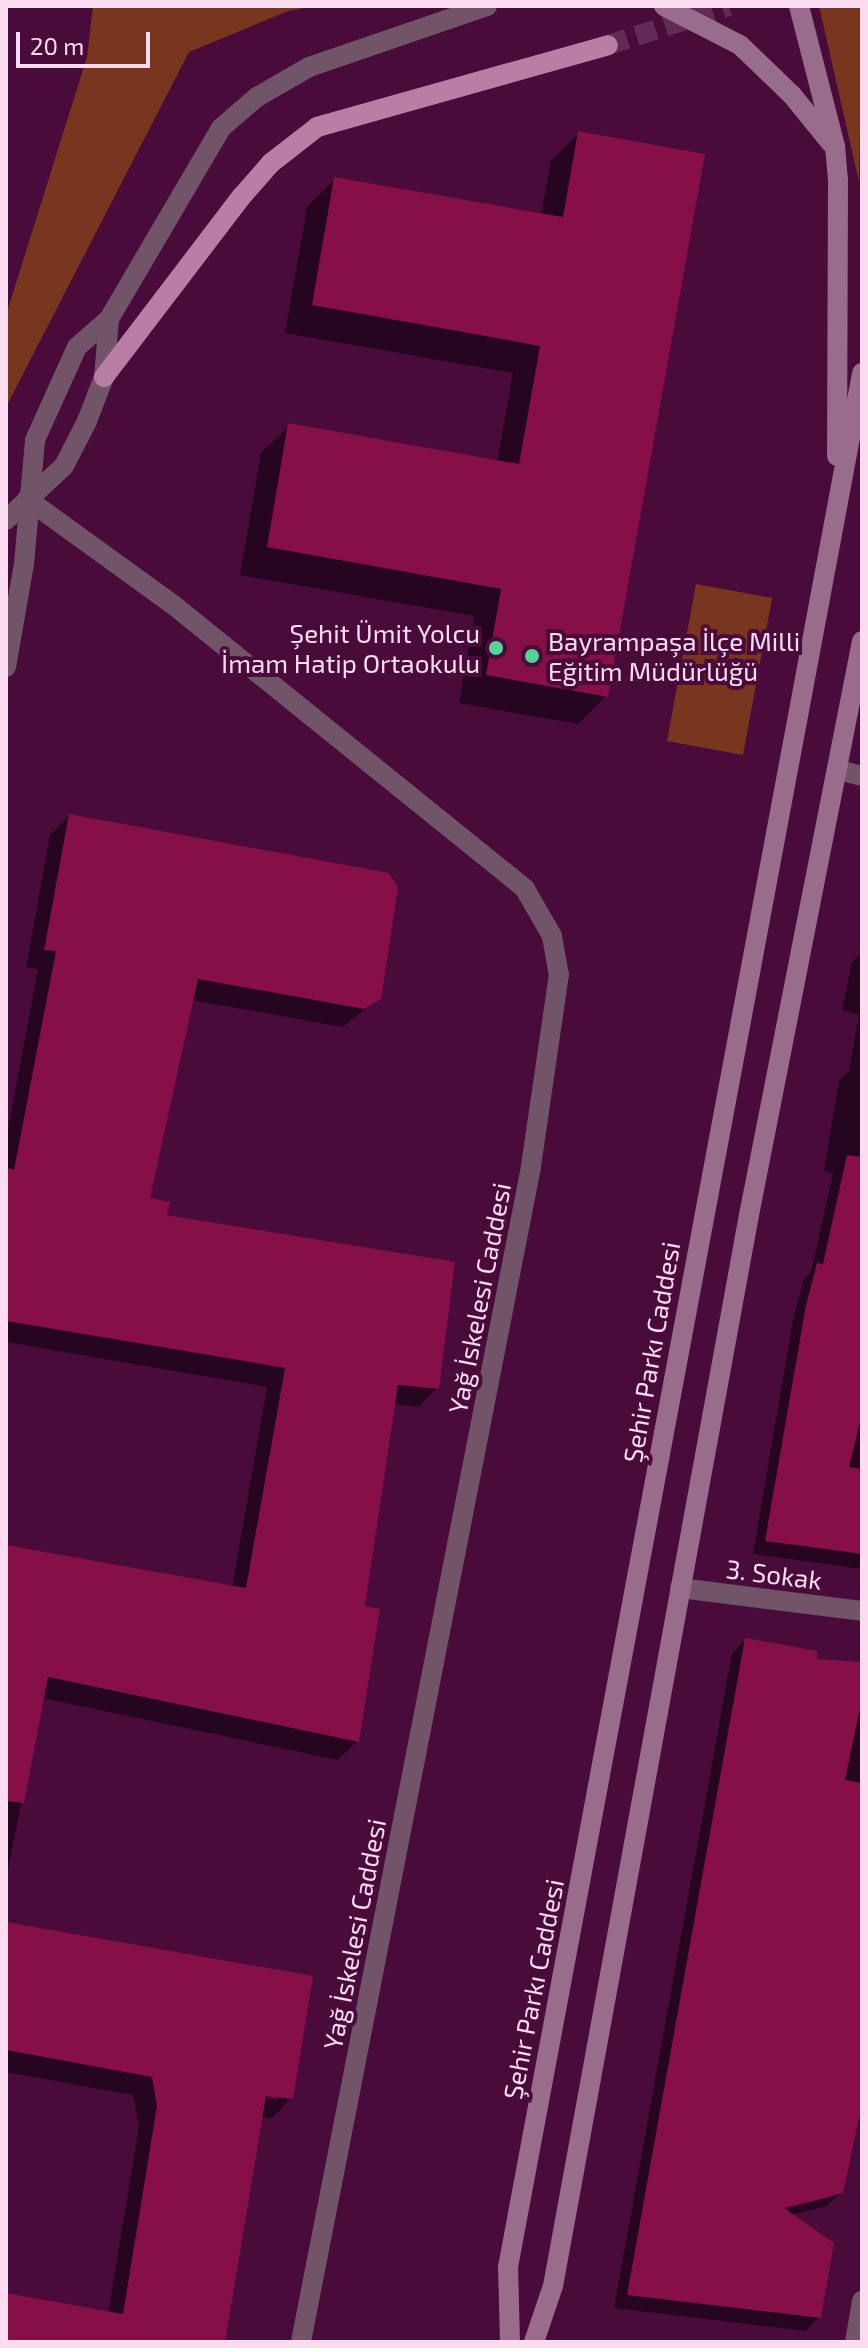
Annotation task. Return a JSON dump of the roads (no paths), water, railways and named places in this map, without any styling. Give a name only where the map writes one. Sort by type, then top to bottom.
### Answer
[{"type":"main road","points":[[664,6],[740,45],[792,95],[835,146]]},
{"type":"main road","points":[[799,6],[835,146],[839,254],[837,512]]},
{"type":"main road","points":[[104,377],[242,196],[271,163],[317,127],[608,45]]},
{"type":"main road","name":"Şehir Parkı Caddesi","points":[[510,2342],[508,2267],[862,373]]},
{"type":"main road","points":[[534,2342],[553,2286],[680,1588],[862,641]]},
{"type":"street","points":[[6,667],[24,564],[27,499],[35,440],[77,347],[109,319],[221,128],[257,97],[309,67],[359,47],[487,6]]},
{"type":"street","points":[[6,520],[64,466],[104,377],[109,319]]},
{"type":"street","name":"Yağ İskelesi Caddesi","points":[[27,499],[176,607],[525,889],[552,936],[559,974],[531,1167],[301,2342]]},
{"type":"street","points":[[838,770],[862,776]]},
{"type":"street","name":"3. Sokak","points":[[680,1588],[862,1611]]},
{"type":"street","points":[[855,2342],[862,2301]]},
{"type":"tunnel","points":[[608,45],[729,6]]},
{"type":"place","name":"Şehit Ümit Yolcu İmam Hatip Ortaokulu","points":[[496,648]]},
{"type":"place","name":"Bayrampaşa İlçe Milli Eğitim Müdürlüğü","points":[[532,656]]}]
